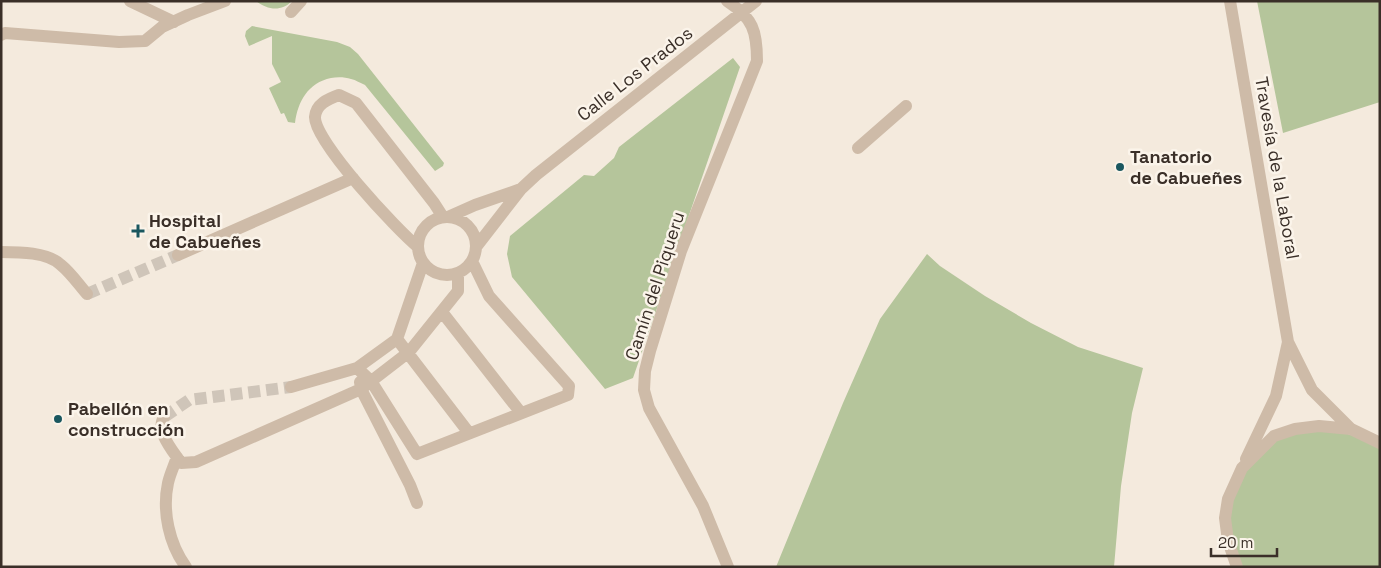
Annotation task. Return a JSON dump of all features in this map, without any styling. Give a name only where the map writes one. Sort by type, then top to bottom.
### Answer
[{"type":"street","points":[[130,1],[174,22]]},
{"type":"street","points":[[1,35],[5,33],[119,42],[145,41],[162,27],[224,1]]},
{"type":"street","points":[[291,12],[301,1]]},
{"type":"street","points":[[727,1],[743,11]]},
{"type":"street","name":"Calle Los Prados","points":[[476,247],[521,189],[536,175],[756,1]]},
{"type":"street","name":"Travesía de la Laboral","points":[[1230,1],[1288,342],[1312,390],[1351,429]]},
{"type":"street","name":"Camín del Piqueru","points":[[728,567],[703,506],[649,408],[644,390],[645,371],[650,351],[681,252],[757,61],[757,40],[743,11]]},
{"type":"street","points":[[418,247],[401,233],[353,178],[318,130],[315,116],[323,101],[339,95],[356,103],[445,217],[457,218],[471,230],[475,238],[476,247],[472,261],[466,268],[458,272],[439,274],[423,263],[418,247],[422,230],[427,224],[445,217],[475,204],[521,189]]},
{"type":"street","points":[[858,148],[906,106]]},
{"type":"street","points":[[178,255],[353,178]]},
{"type":"street","points":[[1,252],[37,254],[60,263],[87,294]]},
{"type":"street","points":[[357,368],[372,381],[417,454],[568,395],[569,386],[489,296],[472,261]]},
{"type":"street","points":[[292,387],[357,368],[397,339],[423,263]]},
{"type":"street","points":[[164,417],[161,422],[162,431],[181,463],[196,462],[361,389],[409,352],[458,291],[458,272]]},
{"type":"street","points":[[442,312],[521,413]]},
{"type":"street","points":[[397,339],[409,352],[469,433]]},
{"type":"street","name":"Travesía de la Laboral","points":[[1237,567],[1228,540],[1225,518],[1228,499],[1276,396],[1288,342]]},
{"type":"street","points":[[357,368],[361,389],[410,485],[417,503]]},
{"type":"street","points":[[1242,468],[1274,436],[1295,429],[1319,426],[1351,429],[1380,443]]},
{"type":"street","points":[[177,457],[168,484],[165,513],[172,539],[186,567]]},
{"type":"green space","points":[[256,1],[292,1],[283,7],[270,8]]},
{"type":"green space","points":[[1257,1],[1380,1],[1380,102],[1283,133]]},
{"type":"green space","points":[[252,26],[337,42],[350,47],[358,54],[444,163],[443,166],[435,171],[365,85],[353,79],[333,78],[316,84],[302,100],[295,123],[288,122],[284,113],[281,114],[269,88],[281,82],[272,64],[272,36],[249,46],[245,36],[246,31]]},
{"type":"green space","points":[[733,58],[740,67],[633,378],[605,389],[512,277],[507,254],[510,236],[584,175],[594,176],[614,158],[619,147]]},
{"type":"green space","points":[[927,254],[940,266],[985,296],[1031,323],[1078,347],[1143,368],[1132,413],[1121,486],[1114,567],[776,567],[843,403],[880,319]]},
{"type":"green space","points":[[1319,426],[1380,443],[1380,567],[1237,567],[1225,518],[1242,468],[1274,436]]},
{"type":"tunnel","points":[[87,294],[178,255]]},
{"type":"tunnel","points":[[164,417],[189,400],[291,387]]},
{"type":"place","name":"Tanatorio de Cabueñes","points":[[1120,167]]},
{"type":"place","name":"Hospital de Cabueñes","points":[[138,231]]},
{"type":"place","name":"Pabellón en construcción","points":[[58,419]]}]
